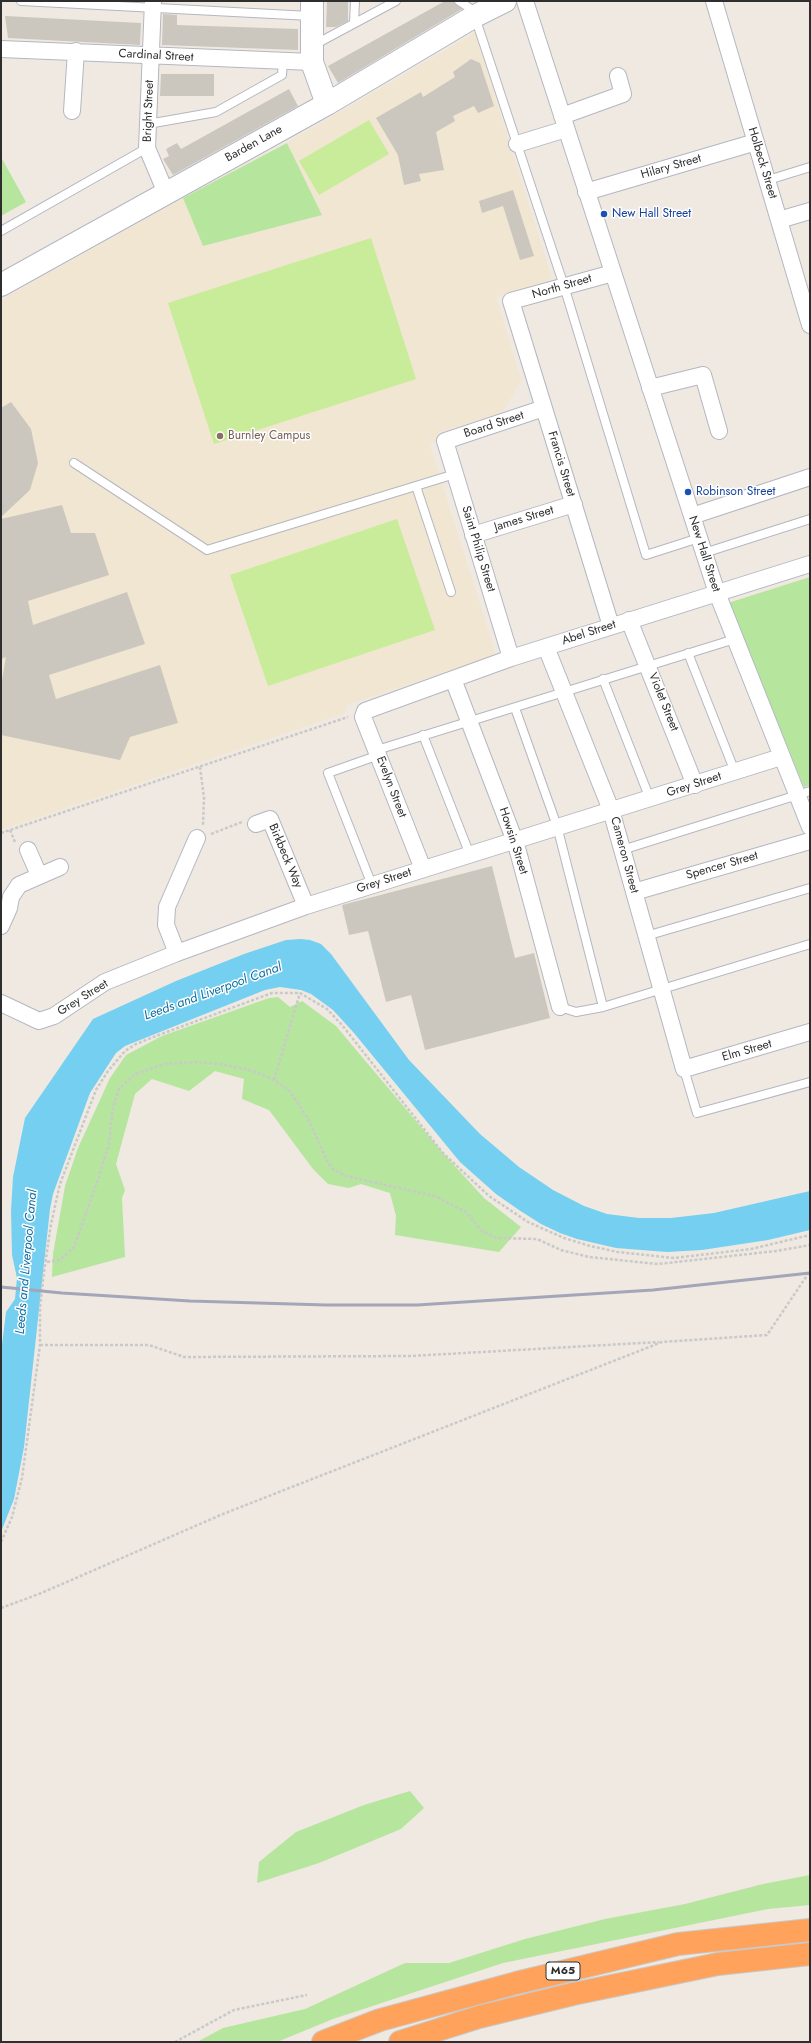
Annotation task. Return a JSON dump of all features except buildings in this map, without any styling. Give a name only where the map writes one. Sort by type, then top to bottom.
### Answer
[{"type":"highway","name":"M65","points":[[323,2042],[380,2020],[516,1983],[678,1944],[810,1930]]},
{"type":"highway","name":"M65","points":[[400,2042],[479,2017],[573,1994],[718,1964],[810,1954]]},
{"type":"street","name":"Barden Lane","points":[[1,285],[327,104],[477,15],[505,1]]},
{"type":"street","name":"New Hall Street","points":[[525,1],[716,592],[781,757],[804,793],[810,827]]},
{"type":"street","name":"Holbeck Street","points":[[714,1],[810,325]]},
{"type":"street","name":"Bright Street","points":[[153,4],[147,148],[166,193]]},
{"type":"street","points":[[312,9],[312,54],[327,104]]},
{"type":"street","name":"Cardinal Street","points":[[1,50],[76,51],[150,56],[283,61],[312,54]]},
{"type":"street","points":[[72,111],[76,51]]},
{"type":"street","points":[[517,144],[564,122],[625,99],[618,76]]},
{"type":"street","name":"Hilary Street","points":[[586,192],[756,142]]},
{"type":"street","points":[[779,220],[810,211]]},
{"type":"street","name":"North Street","points":[[511,301],[613,273]]},
{"type":"street","name":"Francis Street","points":[[511,301],[611,626]]},
{"type":"street","points":[[650,388],[703,375],[719,431]]},
{"type":"street","name":"Board Street","points":[[445,441],[544,408]]},
{"type":"street","name":"Saint Philip Street","points":[[445,441],[511,658]]},
{"type":"street","points":[[692,516],[810,477]]},
{"type":"street","name":"James Street","points":[[473,535],[574,504]]},
{"type":"street","name":"Abel Street","points":[[368,711],[511,658],[716,592],[810,564]]},
{"type":"street","name":"Violet Street","points":[[629,620],[695,785]]},
{"type":"street","name":"Cameron Street","points":[[546,647],[612,810],[684,1069]]},
{"type":"street","name":"Howsin Street","points":[[453,679],[515,841],[560,1007]]},
{"type":"street","name":"Evelyn Street","points":[[368,711],[363,717],[423,869]]},
{"type":"street","name":"Grey Street","points":[[1,1003],[39,1021],[54,1016],[105,982],[177,953],[306,906],[515,841],[556,826],[650,799],[781,757]]},
{"type":"street","name":"Birkbeck Way","points":[[256,824],[270,819],[306,906]]},
{"type":"street","points":[[177,953],[166,925],[167,907],[197,838]]},
{"type":"street","name":"Spencer Street","points":[[634,892],[810,841]]},
{"type":"street","points":[[28,850],[39,875]]},
{"type":"street","points":[[1,926],[9,908],[11,897],[18,885],[60,867]]},
{"type":"street","name":"Elm Street","points":[[684,1069],[810,1032]]},
{"type":"lane","points":[[21,1],[312,9]]},
{"type":"lane","points":[[354,23],[355,1]]},
{"type":"lane","points":[[312,54],[354,23],[396,1]]},
{"type":"lane","points":[[459,1],[477,15],[517,144],[564,286],[646,555],[699,538]]},
{"type":"lane","points":[[148,124],[216,112],[282,75],[283,61]]},
{"type":"lane","points":[[1,231],[147,148]]},
{"type":"lane","points":[[768,180],[810,167]]},
{"type":"lane","points":[[74,463],[207,550],[455,474]]},
{"type":"lane","points":[[416,486],[451,592]]},
{"type":"lane","points":[[704,553],[810,519]]},
{"type":"lane","points":[[372,885],[328,773],[423,735],[515,708],[603,679],[735,639]]},
{"type":"lane","points":[[688,653],[735,772]]},
{"type":"lane","points":[[603,679],[650,799]]},
{"type":"lane","points":[[515,708],[556,826],[603,1007]]},
{"type":"lane","points":[[423,735],[470,855]]},
{"type":"lane","points":[[622,850],[804,793]]},
{"type":"lane","points":[[646,936],[810,888]]},
{"type":"lane","points":[[560,1007],[576,1012],[603,1007],[661,988],[810,944]]},
{"type":"lane","points":[[684,1069],[697,1113],[810,1082]]},
{"type":"path","points":[[1,833],[368,711]]},
{"type":"path","points":[[197,838],[203,826],[204,798],[200,767]]},
{"type":"path","points":[[197,838],[254,818],[256,824]]},
{"type":"path","points":[[1,1542],[12,1517],[22,1478],[40,1345],[40,1307],[51,1224],[60,1184],[96,1090],[116,1060],[125,1051],[136,1044],[272,993],[300,993],[327,1009],[342,1025],[443,1153],[489,1196],[528,1222],[564,1238],[590,1246],[618,1252],[674,1258],[751,1249],[810,1235]]},
{"type":"path","points":[[274,1080],[300,993]]},
{"type":"path","points":[[47,1262],[60,1260],[74,1247],[99,1177],[109,1143],[113,1107],[120,1089],[135,1074],[165,1064],[196,1062],[221,1064],[253,1071],[274,1080],[290,1091],[308,1119],[328,1163],[334,1170],[346,1176],[435,1196],[466,1212],[482,1231],[496,1238],[537,1239],[561,1250],[589,1257],[658,1264],[776,1251],[810,1245]]},
{"type":"path","points":[[40,1345],[149,1345],[184,1357],[411,1356],[767,1335],[810,1271]]},
{"type":"path","points":[[1,1608],[39,1594],[223,1514],[662,1342]]},
{"type":"path","points":[[175,2042],[234,2010],[307,1995]]},
{"type":"shaded area","name":"Burnley Campus","points":[[475,33],[552,279],[496,297],[521,380],[503,412],[443,431],[437,441],[429,443],[496,655],[346,705],[345,713],[1,830],[1,300],[183,198],[203,246],[322,215],[287,143]]},
{"type":"green space","points":[[369,120],[389,154],[319,195],[299,161]]},
{"type":"green space","points":[[287,143],[322,215],[203,246],[183,198]]},
{"type":"green space","points":[[1,157],[26,202],[1,216]]},
{"type":"green space","points":[[371,238],[416,379],[214,444],[168,303]]},
{"type":"green space","points":[[397,519],[435,630],[268,686],[230,575]]},
{"type":"green space","points":[[810,577],[810,785],[804,787],[728,603]]},
{"type":"green space","points":[[278,997],[290,1007],[302,1001],[336,1026],[443,1153],[484,1198],[521,1227],[499,1252],[395,1235],[396,1216],[390,1193],[361,1184],[349,1188],[328,1184],[313,1169],[269,1110],[242,1099],[244,1079],[215,1071],[189,1091],[152,1079],[135,1094],[116,1164],[125,1190],[122,1198],[125,1257],[52,1277],[53,1254],[65,1186],[78,1148],[110,1078],[126,1055],[162,1036],[269,998]]},
{"type":"green space","points":[[410,1791],[424,1808],[401,1829],[319,1863],[257,1883],[259,1862],[296,1832],[364,1805]]},
{"type":"green space","points":[[810,1875],[810,1905],[768,1909],[503,1963],[333,2019],[277,2042],[197,2042],[223,2028],[305,2009],[405,1963],[449,1963],[525,1939],[605,1919],[685,1904],[763,1884]]},
{"type":"water","name":"Leeds and Liverpool Canal","points":[[286,940],[310,940],[321,944],[331,954],[409,1060],[480,1134],[519,1167],[553,1190],[584,1206],[607,1214],[639,1218],[671,1218],[714,1213],[810,1191],[810,1230],[768,1240],[702,1250],[667,1252],[616,1248],[577,1239],[560,1233],[541,1224],[496,1194],[460,1162],[354,1033],[333,1010],[311,994],[301,990],[280,987],[265,990],[125,1046],[116,1053],[90,1093],[53,1194],[50,1209],[24,1447],[14,1499],[1,1532],[1,1353],[6,1312],[15,1299],[17,1278],[12,1255],[11,1211],[13,1177],[25,1118],[93,1019],[176,981],[244,954]]},
{"type":"railway","points":[[1,1287],[62,1293],[190,1301],[326,1305],[417,1305],[653,1290],[810,1273]]},
{"type":"place","name":"New Hall Street","points":[[604,214]]},
{"type":"place","name":"Burnley Campus","points":[[220,436]]},
{"type":"place","name":"Robinson Street","points":[[688,492]]}]
